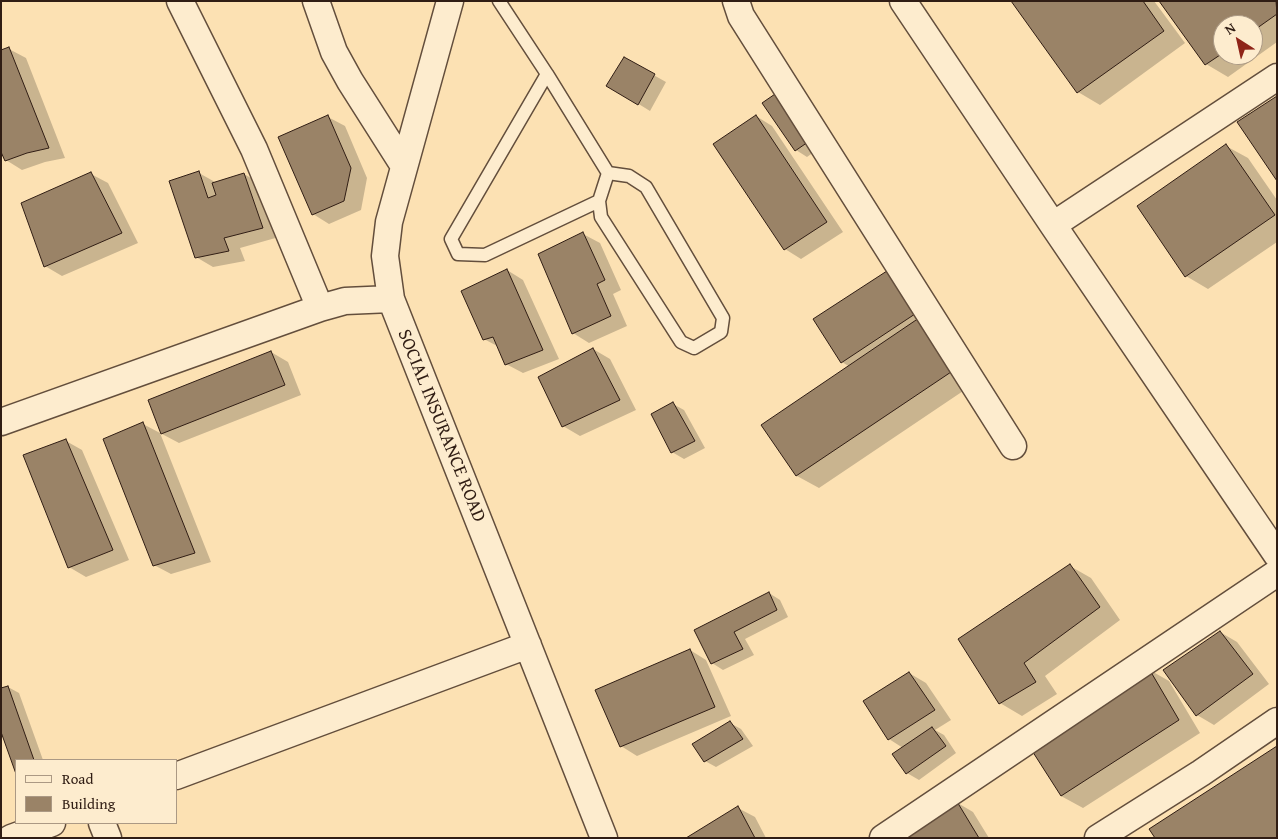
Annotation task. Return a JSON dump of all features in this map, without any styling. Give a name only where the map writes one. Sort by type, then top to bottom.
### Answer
[{"type":"street","points":[[180,1],[254,149],[320,308]]},
{"type":"street","points":[[316,1],[334,52],[350,81],[404,166]]},
{"type":"street","name":"SOCIAL INSURANCE ROAD","points":[[450,1],[389,222],[385,256],[391,299],[604,838]]},
{"type":"street","points":[[736,1],[746,25],[1014,446]]},
{"type":"street","points":[[903,1],[1052,226],[1277,556]]},
{"type":"street","points":[[1052,226],[1277,77]]},
{"type":"street","points":[[1,422],[320,308],[345,301],[391,299]]},
{"type":"street","points":[[883,838],[1277,573]]},
{"type":"street","points":[[178,775],[528,645]]},
{"type":"street","points":[[1098,838],[1277,721]]},
{"type":"street","points":[[11,838],[49,824]]},
{"type":"street","points":[[102,824],[108,838]]},
{"type":"lane","points":[[500,1],[608,173],[599,201],[601,217],[681,342],[694,348],[721,332],[723,318],[646,187],[629,176],[608,173]]},
{"type":"lane","points":[[547,74],[451,239],[458,254],[485,255],[599,201]]},
{"type":"building","points":[[1011,1],[1143,1],[1164,31],[1077,93]]},
{"type":"building","points":[[1159,1],[1276,1],[1277,14],[1263,24],[1263,15],[1213,15],[1213,60],[1205,65]]},
{"type":"building","points":[[9,47],[49,148],[5,161],[1,152],[1,50]]},
{"type":"building","points":[[624,57],[655,74],[638,105],[606,86]]},
{"type":"building","points":[[778,92],[808,142],[795,151],[762,103]]},
{"type":"building","points":[[1277,96],[1277,181],[1237,122]]},
{"type":"building","points":[[328,115],[351,168],[344,201],[312,215],[278,137]]},
{"type":"building","points":[[756,115],[827,222],[784,250],[713,144]]},
{"type":"building","points":[[1226,144],[1275,215],[1185,277],[1137,206]]},
{"type":"building","points":[[199,171],[208,198],[216,195],[212,183],[244,173],[263,228],[224,238],[229,251],[195,258],[169,181]]},
{"type":"building","points":[[91,172],[122,233],[44,267],[21,203]]},
{"type":"building","points":[[583,232],[605,280],[597,284],[611,316],[572,334],[538,254]]},
{"type":"building","points":[[507,269],[543,350],[505,365],[493,337],[483,340],[461,291]]},
{"type":"building","points":[[890,269],[918,312],[841,363],[813,319]]},
{"type":"building","points":[[922,316],[957,368],[796,476],[761,425]]},
{"type":"building","points":[[593,348],[620,400],[562,427],[538,377]]},
{"type":"building","points":[[271,351],[285,385],[161,434],[148,400]]},
{"type":"building","points":[[673,402],[695,441],[671,453],[651,414]]},
{"type":"building","points":[[143,422],[195,553],[153,566],[103,439]]},
{"type":"building","points":[[66,439],[113,550],[68,568],[23,455]]},
{"type":"building","points":[[1070,564],[1100,607],[1024,663],[1036,682],[999,704],[958,639]]},
{"type":"building","points":[[769,592],[777,610],[734,632],[743,649],[711,664],[694,630]]},
{"type":"building","points":[[1220,631],[1253,674],[1196,716],[1163,670]]},
{"type":"building","points":[[690,649],[715,707],[620,747],[595,690]]},
{"type":"building","points":[[1148,667],[1179,720],[1061,796],[1029,746]]},
{"type":"building","points":[[909,672],[935,710],[888,740],[863,701]]},
{"type":"building","points":[[8,686],[34,759],[15,759],[15,771],[1,732],[1,688]]},
{"type":"building","points":[[730,721],[743,739],[704,762],[692,744]]},
{"type":"building","points":[[932,727],[946,746],[906,774],[892,754]]},
{"type":"building","points":[[1277,746],[1277,838],[1155,838],[1149,829]]},
{"type":"building","points":[[956,800],[979,838],[899,838]]},
{"type":"building","points":[[738,806],[755,838],[686,838]]}]
